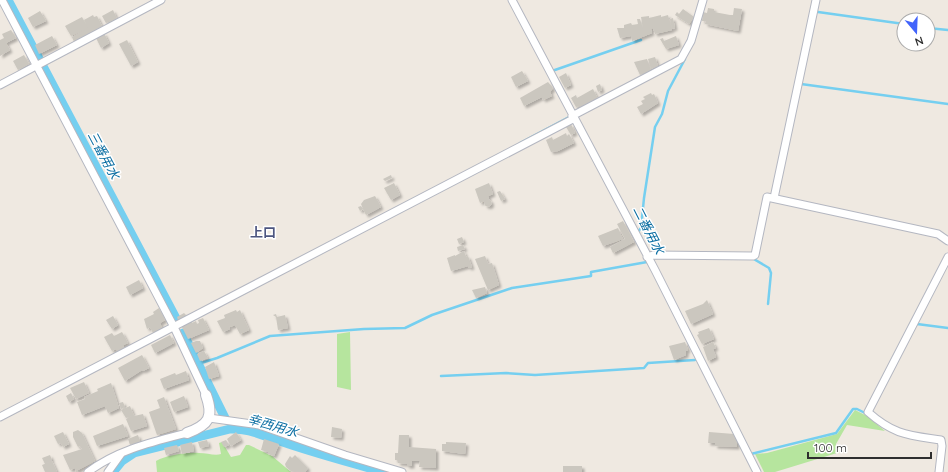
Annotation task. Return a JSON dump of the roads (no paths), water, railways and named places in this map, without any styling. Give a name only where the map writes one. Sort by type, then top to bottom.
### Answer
[{"type":"street","points":[[2,0],[40,64],[174,327],[206,395],[210,408],[209,418],[200,427],[187,433],[145,444],[122,453],[88,472]]},
{"type":"street","points":[[0,85],[161,0]]},
{"type":"street","points":[[512,0],[575,116],[757,472]]},
{"type":"street","points":[[0,417],[174,327],[681,59],[690,41],[703,0]]},
{"type":"street","points":[[774,198],[816,0]]},
{"type":"street","points":[[647,257],[653,255],[716,254],[753,256],[755,255],[767,197],[938,234],[948,241]]},
{"type":"street","points":[[939,472],[944,444],[889,429],[868,412],[948,257]]},
{"type":"street","points":[[209,418],[259,425],[345,455],[402,472]]},
{"type":"street","points":[[108,472],[122,453]]},
{"type":"waterway","name":"三番用水","points":[[8,0],[178,322]]},
{"type":"waterway","points":[[818,12],[896,23]]},
{"type":"waterway","points":[[936,29],[948,30]]},
{"type":"waterway","points":[[552,71],[641,40]]},
{"type":"waterway","name":"二番用水","points":[[637,233],[641,228],[655,127],[662,114],[668,91],[685,59]]},
{"type":"waterway","points":[[801,84],[948,104]]},
{"type":"waterway","points":[[520,143],[569,117]]},
{"type":"waterway","points":[[752,258],[769,268],[771,273],[768,304]]},
{"type":"waterway","points":[[198,364],[217,358],[270,336],[364,329],[405,328],[432,315],[512,288],[591,276],[591,272],[647,262]]},
{"type":"waterway","points":[[917,324],[948,328]]},
{"type":"waterway","name":"三番用水","points":[[183,333],[226,420]]},
{"type":"waterway","points":[[441,376],[506,373],[535,375],[644,368],[648,363],[695,360]]},
{"type":"waterway","points":[[751,454],[836,433],[853,409],[857,409],[867,414]]},
{"type":"waterway","name":"幸西用水","points":[[113,472],[122,461],[134,453],[230,429],[250,431],[306,450],[383,472]]},
{"type":"district","name":"上口","points":[[263,232]]}]
